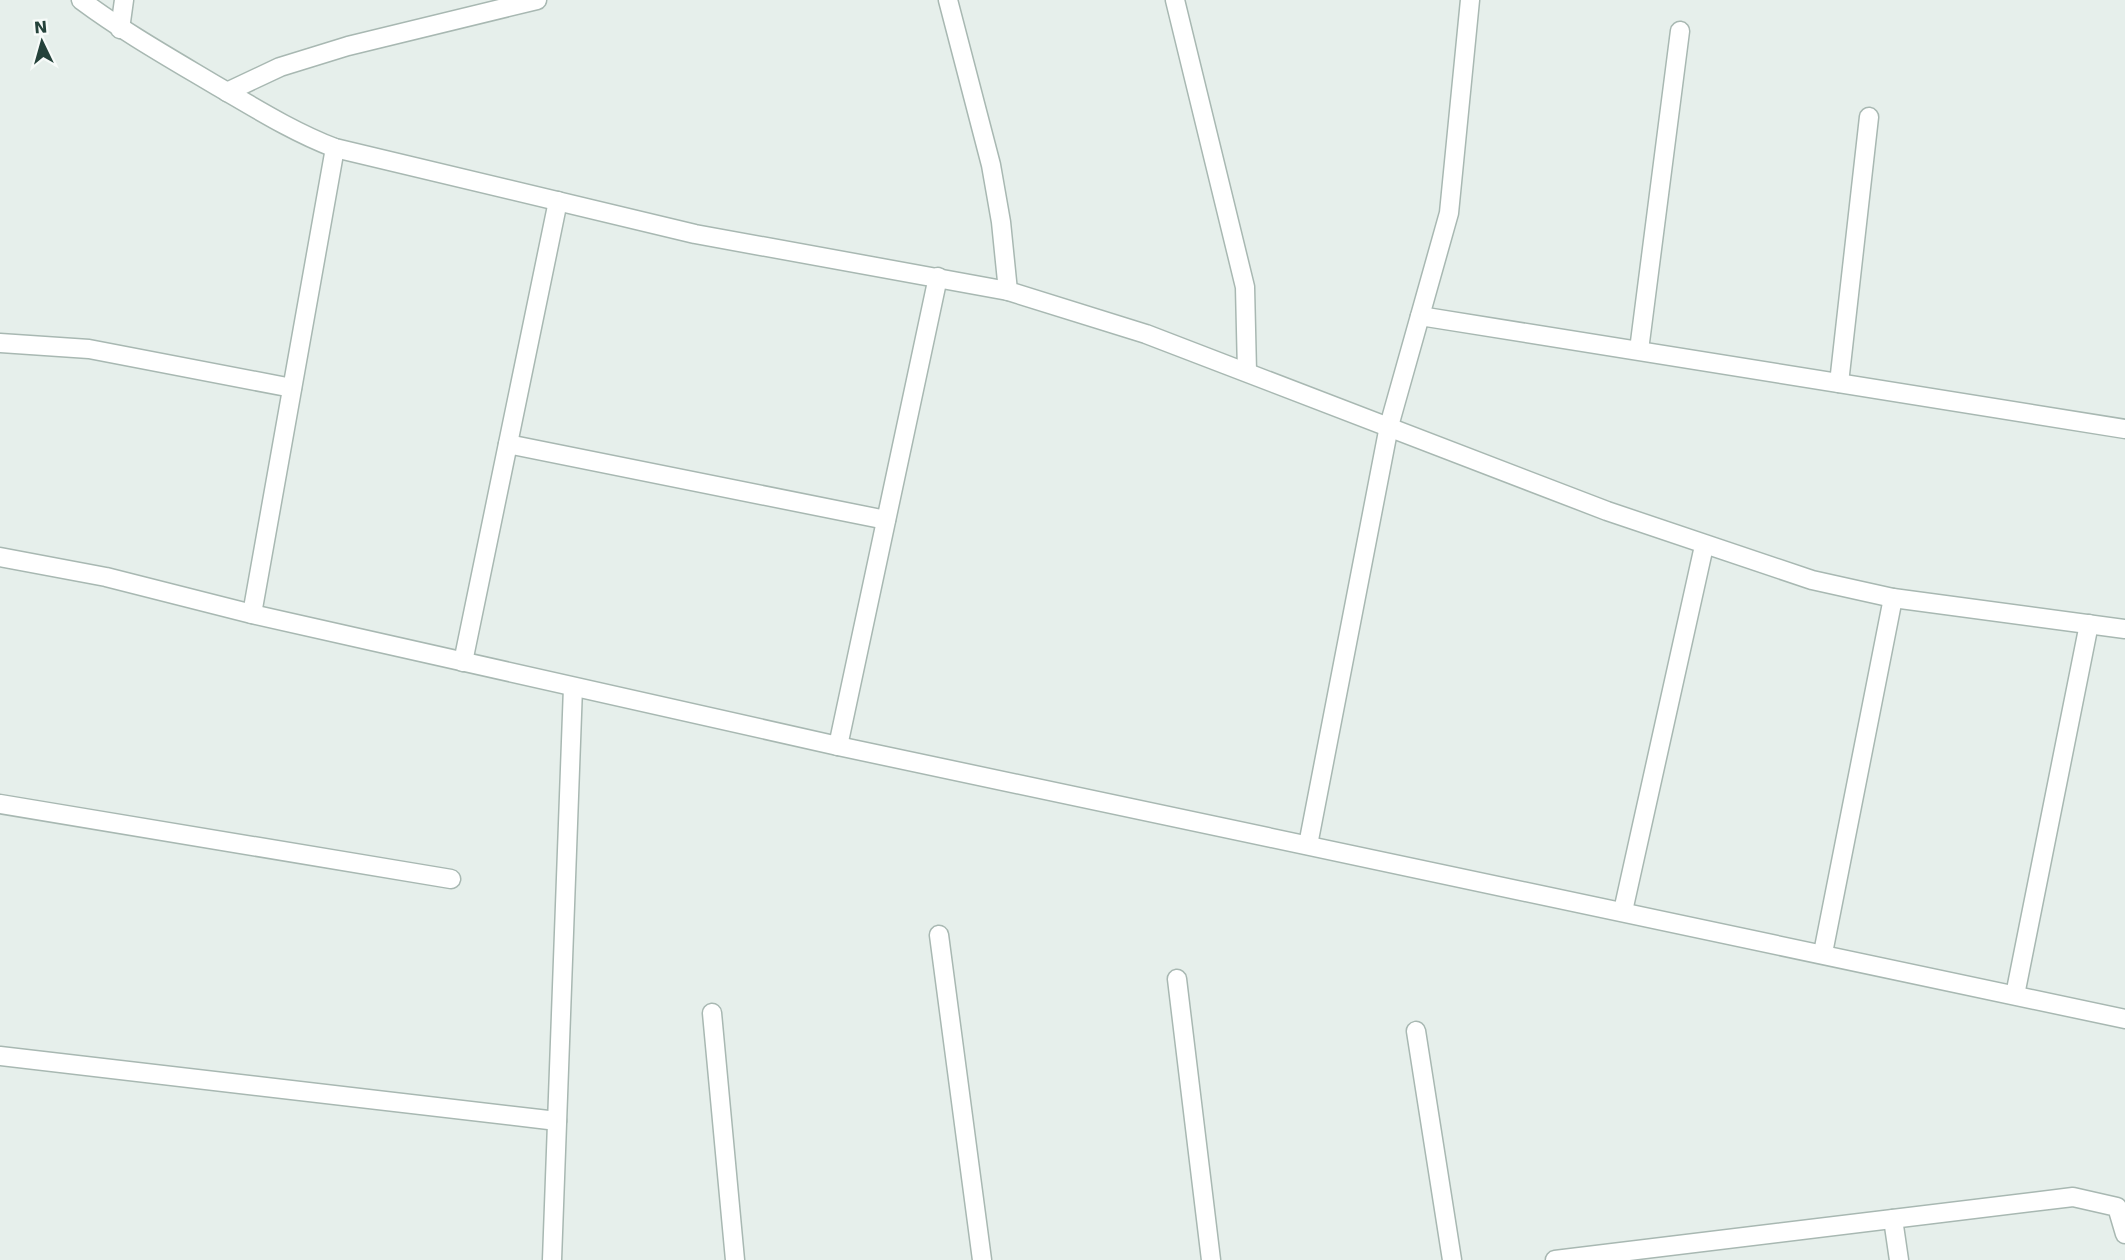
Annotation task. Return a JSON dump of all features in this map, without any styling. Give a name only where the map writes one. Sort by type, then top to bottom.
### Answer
[{"type":"street","points":[[81,0],[120,29],[227,92],[307,137],[335,148],[695,234],[1008,291],[1146,334],[1704,546],[1812,580],[1893,598],[2125,629]]},
{"type":"street","points":[[120,29],[124,0]]},
{"type":"street","points":[[227,92],[280,67],[348,46],[537,0]]},
{"type":"street","points":[[948,0],[991,165],[1001,222],[1008,291]]},
{"type":"street","points":[[1175,0],[1245,287],[1247,372]]},
{"type":"street","points":[[1308,845],[1389,426],[1449,213],[1470,0]]},
{"type":"street","points":[[1639,350],[1680,31]]},
{"type":"street","points":[[1839,383],[1869,117]]},
{"type":"street","points":[[252,614],[335,148]]},
{"type":"street","points":[[463,662],[558,201]]},
{"type":"street","points":[[838,746],[938,277]]},
{"type":"street","points":[[1420,316],[2125,429]]},
{"type":"street","points":[[0,343],[89,349],[292,388]]},
{"type":"street","points":[[508,444],[886,520]]},
{"type":"street","points":[[1623,911],[1704,546]]},
{"type":"street","points":[[0,557],[106,577],[252,614],[838,746],[1823,953],[2125,1019]]},
{"type":"street","points":[[1823,953],[1893,598]]},
{"type":"street","points":[[2015,995],[2090,624]]},
{"type":"street","points":[[552,1260],[573,687]]},
{"type":"street","points":[[0,804],[451,879]]},
{"type":"street","points":[[939,935],[982,1260]]},
{"type":"street","points":[[1177,979],[1211,1260]]},
{"type":"street","points":[[712,1013],[735,1260]]},
{"type":"street","points":[[1416,1031],[1452,1260]]},
{"type":"street","points":[[0,1056],[557,1121]]},
{"type":"street","points":[[1555,1260],[1680,1252],[1893,1219],[2073,1197],[2117,1207],[2125,1234]]},
{"type":"street","points":[[1893,1219],[1899,1260]]}]
